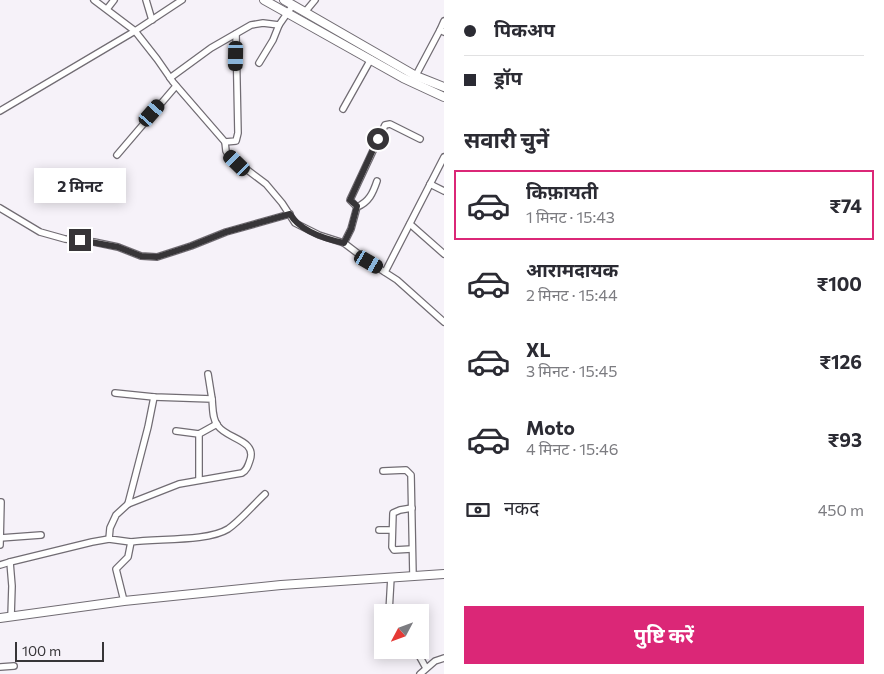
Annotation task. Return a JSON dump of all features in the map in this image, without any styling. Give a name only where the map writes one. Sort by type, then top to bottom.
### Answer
[{"type":"main road","points":[[264,0],[370,59],[414,80],[444,87]]},
{"type":"main road","points":[[284,0],[444,97]]},
{"type":"main road","points":[[0,618],[124,601],[281,585],[444,574]]},
{"type":"street","points":[[94,0],[135,32],[176,86],[225,142],[229,156],[266,184],[282,203],[295,223],[319,235],[344,243],[396,280],[444,322]]},
{"type":"street","points":[[107,9],[114,0]]},
{"type":"street","points":[[146,0],[152,20]]},
{"type":"street","points":[[0,110],[135,32],[182,0]]},
{"type":"street","points":[[304,12],[315,0]]},
{"type":"street","points":[[259,63],[274,40],[279,25],[286,13],[293,5]]},
{"type":"street","points":[[414,80],[442,31],[444,21]]},
{"type":"street","points":[[170,78],[211,48],[251,25],[263,23],[279,25]]},
{"type":"street","points":[[225,142],[236,141],[238,133],[236,34]]},
{"type":"street","points":[[343,109],[370,59]]},
{"type":"street","points":[[117,154],[176,86]]},
{"type":"street","points":[[357,206],[350,200],[385,125],[390,124],[420,139]]},
{"type":"street","points":[[385,272],[444,157]]},
{"type":"street","points":[[344,243],[351,229],[357,206],[369,199],[376,182]]},
{"type":"street","points":[[430,184],[444,191]]},
{"type":"street","points":[[0,208],[40,232],[65,239],[118,247],[141,256],[157,257],[226,232],[290,214]]},
{"type":"street","points":[[410,224],[444,254]]},
{"type":"street","points":[[109,539],[110,528],[116,515],[128,504],[179,484],[238,474],[245,471],[252,454],[249,447],[222,430],[214,419],[208,374]]},
{"type":"street","points":[[114,393],[154,397],[212,399]]},
{"type":"street","points":[[128,504],[154,397]]},
{"type":"street","points":[[176,431],[199,434],[217,424]]},
{"type":"street","points":[[199,434],[199,480]]},
{"type":"street","points":[[383,471],[406,470],[411,475],[413,576]]},
{"type":"street","points":[[0,565],[109,539],[131,542],[204,536],[225,530],[265,494]]},
{"type":"street","points":[[0,545],[1,502]]},
{"type":"street","points":[[412,508],[393,513],[392,530],[392,547],[394,550],[412,549]]},
{"type":"street","points":[[379,530],[392,530]]},
{"type":"street","points":[[0,538],[40,535]]},
{"type":"street","points":[[124,601],[116,569],[128,557],[131,542]]},
{"type":"street","points":[[10,562],[12,586],[11,616]]},
{"type":"street","points":[[390,604],[392,577]]},
{"type":"street","points":[[420,674],[434,661],[444,658]]},
{"type":"street","points":[[421,659],[426,668]]},
{"type":"street","points":[[0,667],[14,666]]},
{"type":"route","points":[[80,240],[118,247],[141,256],[157,257],[226,232],[290,214],[295,223],[319,235],[344,243],[351,229],[357,206],[350,200],[378,139]]}]
